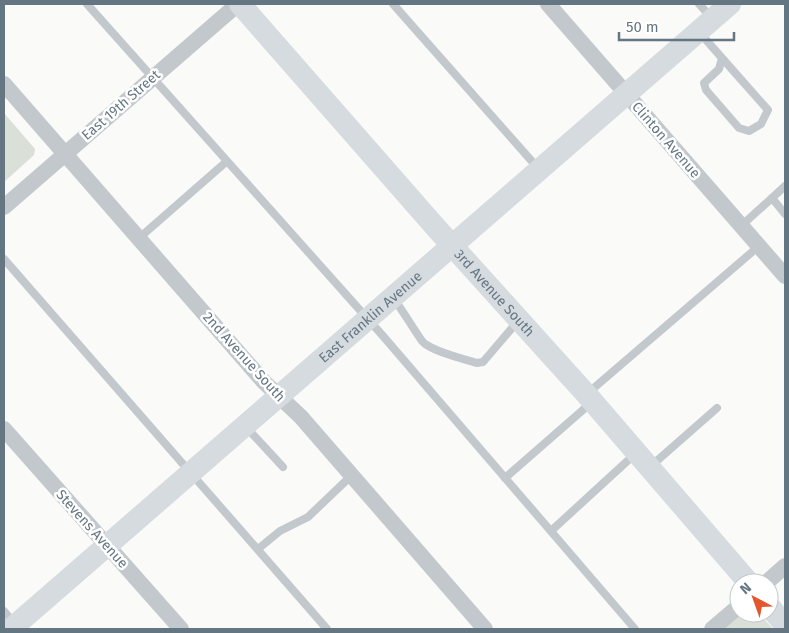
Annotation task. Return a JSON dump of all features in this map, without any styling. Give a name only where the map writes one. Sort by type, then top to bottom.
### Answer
[{"type":"main road","name":"3rd Avenue South","points":[[239,4],[590,398],[740,573]]},
{"type":"main road","name":"East Franklin Avenue","points":[[10,622],[106,546],[278,397],[626,94],[704,18],[730,4]]},
{"type":"street","name":"East 19th Street","points":[[4,207],[239,4]]},
{"type":"street","name":"Clinton Avenue","points":[[548,4],[785,276]]},
{"type":"street","name":"2nd Avenue South","points":[[4,84],[138,239],[278,397],[301,418],[485,629]]},
{"type":"street","name":"Stevens Avenue","points":[[4,429],[181,629]]},
{"type":"street","points":[[712,629],[729,615]]},
{"type":"lane","points":[[87,4],[367,319],[635,629]]},
{"type":"lane","points":[[393,4],[539,169]]},
{"type":"lane","points":[[704,18],[722,58],[768,110],[761,124],[749,131],[739,128],[706,90],[704,83],[719,69],[722,58]]},
{"type":"lane","points":[[138,239],[226,162]]},
{"type":"lane","points":[[741,226],[785,186]]},
{"type":"lane","points":[[772,198],[785,214]]},
{"type":"lane","points":[[505,478],[590,398],[758,246]]},
{"type":"lane","points":[[4,259],[328,629]]},
{"type":"lane","points":[[392,297],[418,332],[423,342],[431,348],[477,364],[484,362],[519,320]]},
{"type":"lane","points":[[550,530],[643,460],[717,408]]},
{"type":"lane","points":[[245,425],[283,467]]},
{"type":"lane","points":[[258,549],[280,531],[308,517],[351,476]]},
{"type":"shaded area","points":[[4,113],[35,149],[34,155],[4,182]]},
{"type":"shaded area","points":[[729,623],[768,623],[773,629],[723,629]]}]
